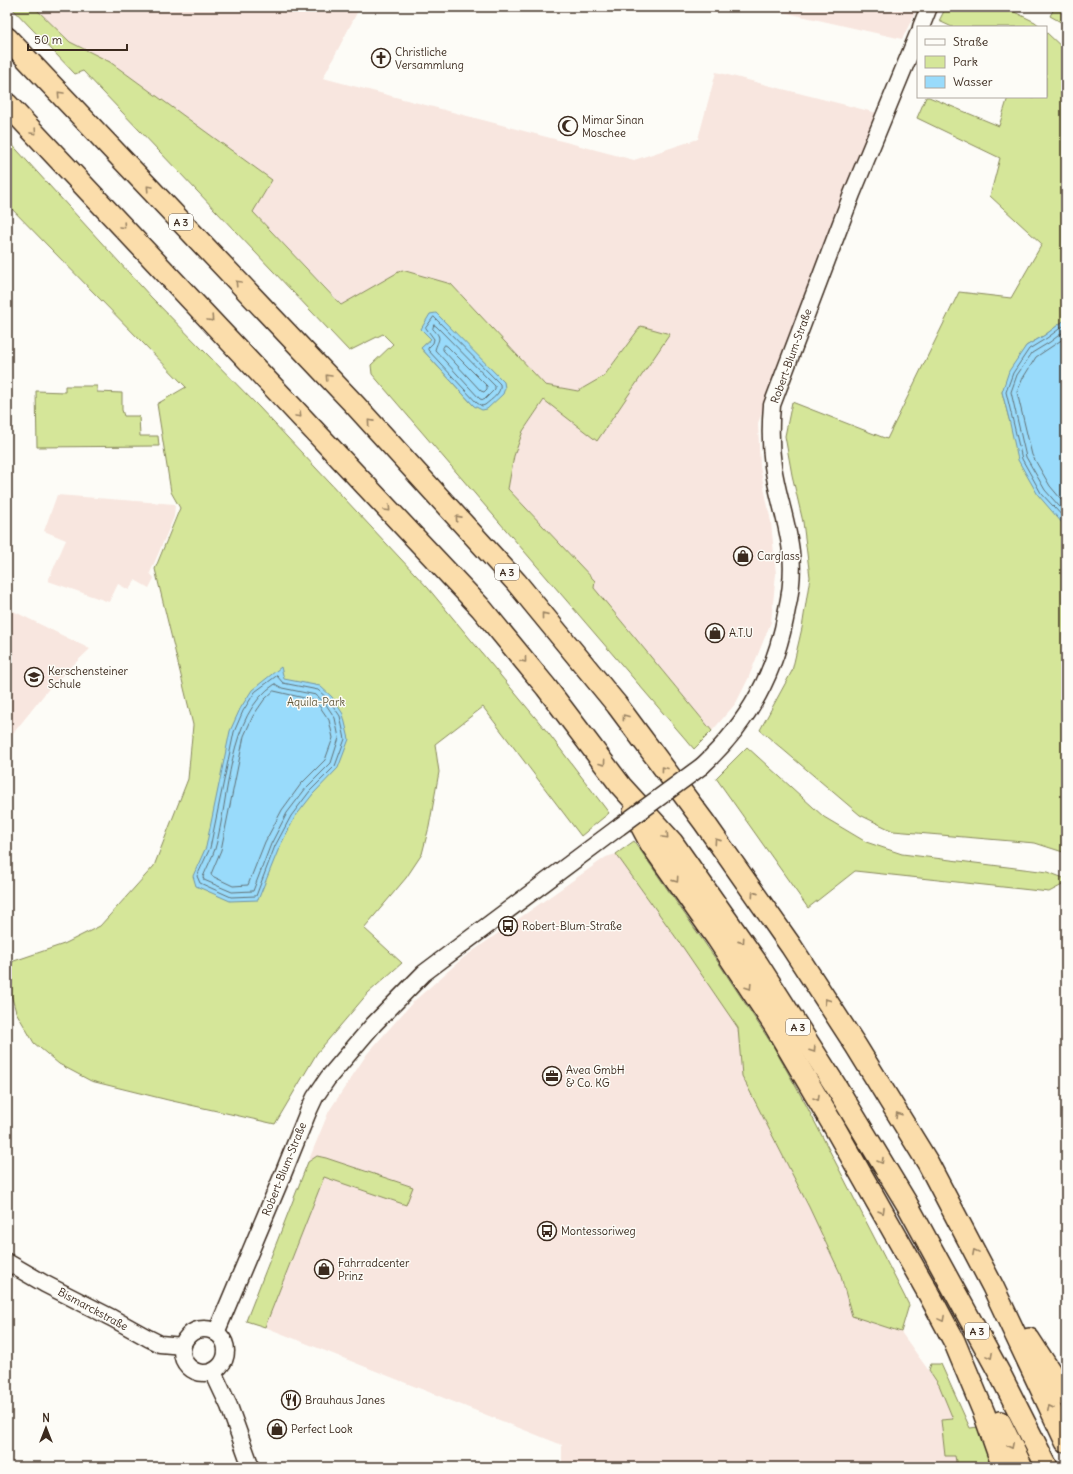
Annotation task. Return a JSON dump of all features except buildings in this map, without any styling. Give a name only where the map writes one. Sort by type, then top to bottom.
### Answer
[{"type":"highway","name":"A 3","points":[[7,38],[355,405],[511,576],[617,705],[704,822],[778,928],[847,1032],[928,1164],[993,1287],[1043,1374]]},
{"type":"highway","name":"A 3","points":[[7,104],[481,608],[546,687],[621,786],[672,842],[757,963],[845,1100],[907,1204],[952,1285],[1001,1376],[1047,1467]]},
{"type":"highway","points":[[621,786],[651,844],[717,938],[775,1026],[930,1296],[1022,1467]]},
{"type":"highway","points":[[1043,1374],[1066,1396]]},
{"type":"highway","points":[[1043,1374],[1066,1402]]},
{"type":"highway","points":[[1043,1374],[1066,1442]]},
{"type":"highway","points":[[972,1375],[1003,1467]]},
{"type":"main road","points":[[921,26],[929,7]]},
{"type":"main road","name":"Robert-Blum-Straße","points":[[216,1333],[315,1097],[328,1078],[374,1024],[424,973],[702,766],[727,742],[754,704],[772,668],[783,633],[790,592],[791,553],[773,467],[770,432],[772,405],[852,194],[917,36]]},
{"type":"main road","name":"Bismarckstraße","points":[[7,1262],[45,1284],[160,1344],[182,1346]]},
{"type":"main road","points":[[206,1330],[216,1333],[223,1340],[226,1350],[225,1359],[213,1372],[203,1373],[194,1371],[186,1365],[182,1356],[182,1346],[187,1337],[196,1331],[206,1330]]},
{"type":"main road","points":[[213,1372],[229,1406],[251,1467]]},
{"type":"shaded area","points":[[34,7],[360,7],[323,78],[634,160],[698,139],[716,72],[877,113],[758,423],[760,467],[771,522],[776,574],[771,622],[748,679],[736,703],[712,731],[594,588],[595,581],[508,489],[514,456],[523,431],[545,399],[597,441],[669,334],[641,326],[604,376],[578,391],[545,385],[451,284],[402,270],[342,305],[253,212],[272,180],[110,62],[70,42]]},
{"type":"shaded area","points":[[761,7],[918,7],[902,39]]},
{"type":"shaded area","points":[[57,495],[175,504],[174,517],[150,573],[154,578],[149,588],[135,580],[129,590],[118,584],[109,602],[48,581],[66,540],[44,531]]},
{"type":"shaded area","name":"Kerschensteiner Schule","points":[[7,608],[90,649],[51,686],[7,741]]},
{"type":"shaded area","points":[[616,854],[739,1028],[742,1076],[809,1207],[840,1273],[852,1316],[901,1332],[939,1385],[953,1419],[941,1420],[945,1456],[955,1456],[957,1467],[562,1467],[562,1445],[265,1327],[324,1177],[406,1204],[413,1187],[317,1156],[308,1162],[329,1111],[367,1054],[413,1002],[463,958],[606,857]]},
{"type":"green space","points":[[11,7],[34,7],[70,42],[110,62],[272,180],[253,212],[341,305],[402,270],[451,284],[545,385],[578,391],[604,376],[641,326],[670,334],[597,441],[544,400],[523,431],[514,456],[508,489],[595,581],[594,588],[712,731],[694,749],[372,374],[371,365],[393,344],[383,334],[349,351],[83,71],[75,74]],"holes":[[[431,339],[474,406],[421,348]]]},
{"type":"green space","points":[[946,7],[1004,7],[1035,22],[1040,26],[950,26],[939,21]]},
{"type":"green space","points":[[1055,7],[1066,7],[1066,25],[1050,16]]},
{"type":"green space","points":[[1047,33],[1066,51],[1066,319],[1045,335],[1026,346],[1002,392],[1009,419],[1063,524],[1066,524],[1066,853],[1035,843],[893,831],[860,815],[760,730],[792,671],[802,628],[810,577],[803,522],[785,436],[792,402],[887,439],[959,292],[1011,298],[1042,244],[990,196],[1000,158],[917,118],[926,98],[931,98],[999,126],[1008,98],[1047,98]]},
{"type":"green space","name":"Aquila-Park","points":[[7,139],[151,297],[259,407],[428,588],[549,734],[609,813],[581,836],[483,707],[435,744],[439,772],[429,827],[422,854],[406,878],[364,928],[402,963],[368,993],[317,1053],[275,1124],[91,1081],[59,1064],[34,1043],[16,1012],[7,981],[7,968],[14,961],[64,944],[100,926],[154,866],[188,779],[193,725],[155,569],[180,508],[171,492],[157,404],[186,387],[7,204]]},
{"type":"green space","points":[[65,386],[97,386],[97,392],[122,393],[122,410],[124,416],[139,416],[140,436],[158,436],[159,446],[37,447],[36,391],[65,392]]},
{"type":"green space","points":[[747,747],[824,817],[866,842],[902,854],[1048,872],[1066,879],[1066,883],[1049,892],[855,871],[808,908],[716,778]]},
{"type":"green space","points":[[634,841],[720,965],[773,1046],[805,1103],[909,1305],[901,1332],[852,1316],[840,1273],[809,1207],[742,1076],[738,1028],[682,946],[616,854]]},
{"type":"green space","points":[[317,1156],[413,1187],[406,1205],[324,1177],[265,1327],[246,1321],[308,1162]]},
{"type":"green space","points":[[931,1364],[941,1364],[970,1428],[978,1427],[987,1448],[992,1467],[957,1467],[955,1456],[945,1456],[941,1420],[953,1419],[939,1385],[929,1370]]},
{"type":"water","points":[[436,313],[504,382],[505,388],[503,394],[487,409],[482,410],[474,406],[421,348],[431,339],[421,329],[430,314]]},
{"type":"water","points":[[1066,319],[1066,524],[1063,524],[1038,495],[1018,460],[1002,392],[1009,371],[1026,346],[1045,335]]},
{"type":"water","points":[[281,667],[284,679],[320,686],[332,697],[343,714],[349,739],[338,768],[313,794],[295,817],[279,848],[258,900],[230,901],[196,886],[193,876],[206,847],[230,731],[240,709],[252,690]]},
{"type":"place","name":"Christliche Versammlung","points":[[381,58]]},
{"type":"place","name":"Mimar Sinan Moschee","points":[[568,126]]},
{"type":"place","name":"Carglass","points":[[743,556]]},
{"type":"place","name":"A.T.U","points":[[715,633]]},
{"type":"place","name":"Kerschensteiner Schule","points":[[34,677]]},
{"type":"place","name":"Robert-Blum-Straße","points":[[508,926]]},
{"type":"place","name":"Avea GmbH & Co. KG","points":[[552,1076]]},
{"type":"place","name":"Montessoriweg","points":[[547,1231]]},
{"type":"place","name":"Fahrradcenter Prinz","points":[[324,1269]]},
{"type":"place","name":"Brauhaus Janes","points":[[291,1400]]},
{"type":"place","name":"Perfect Look","points":[[277,1429]]}]
